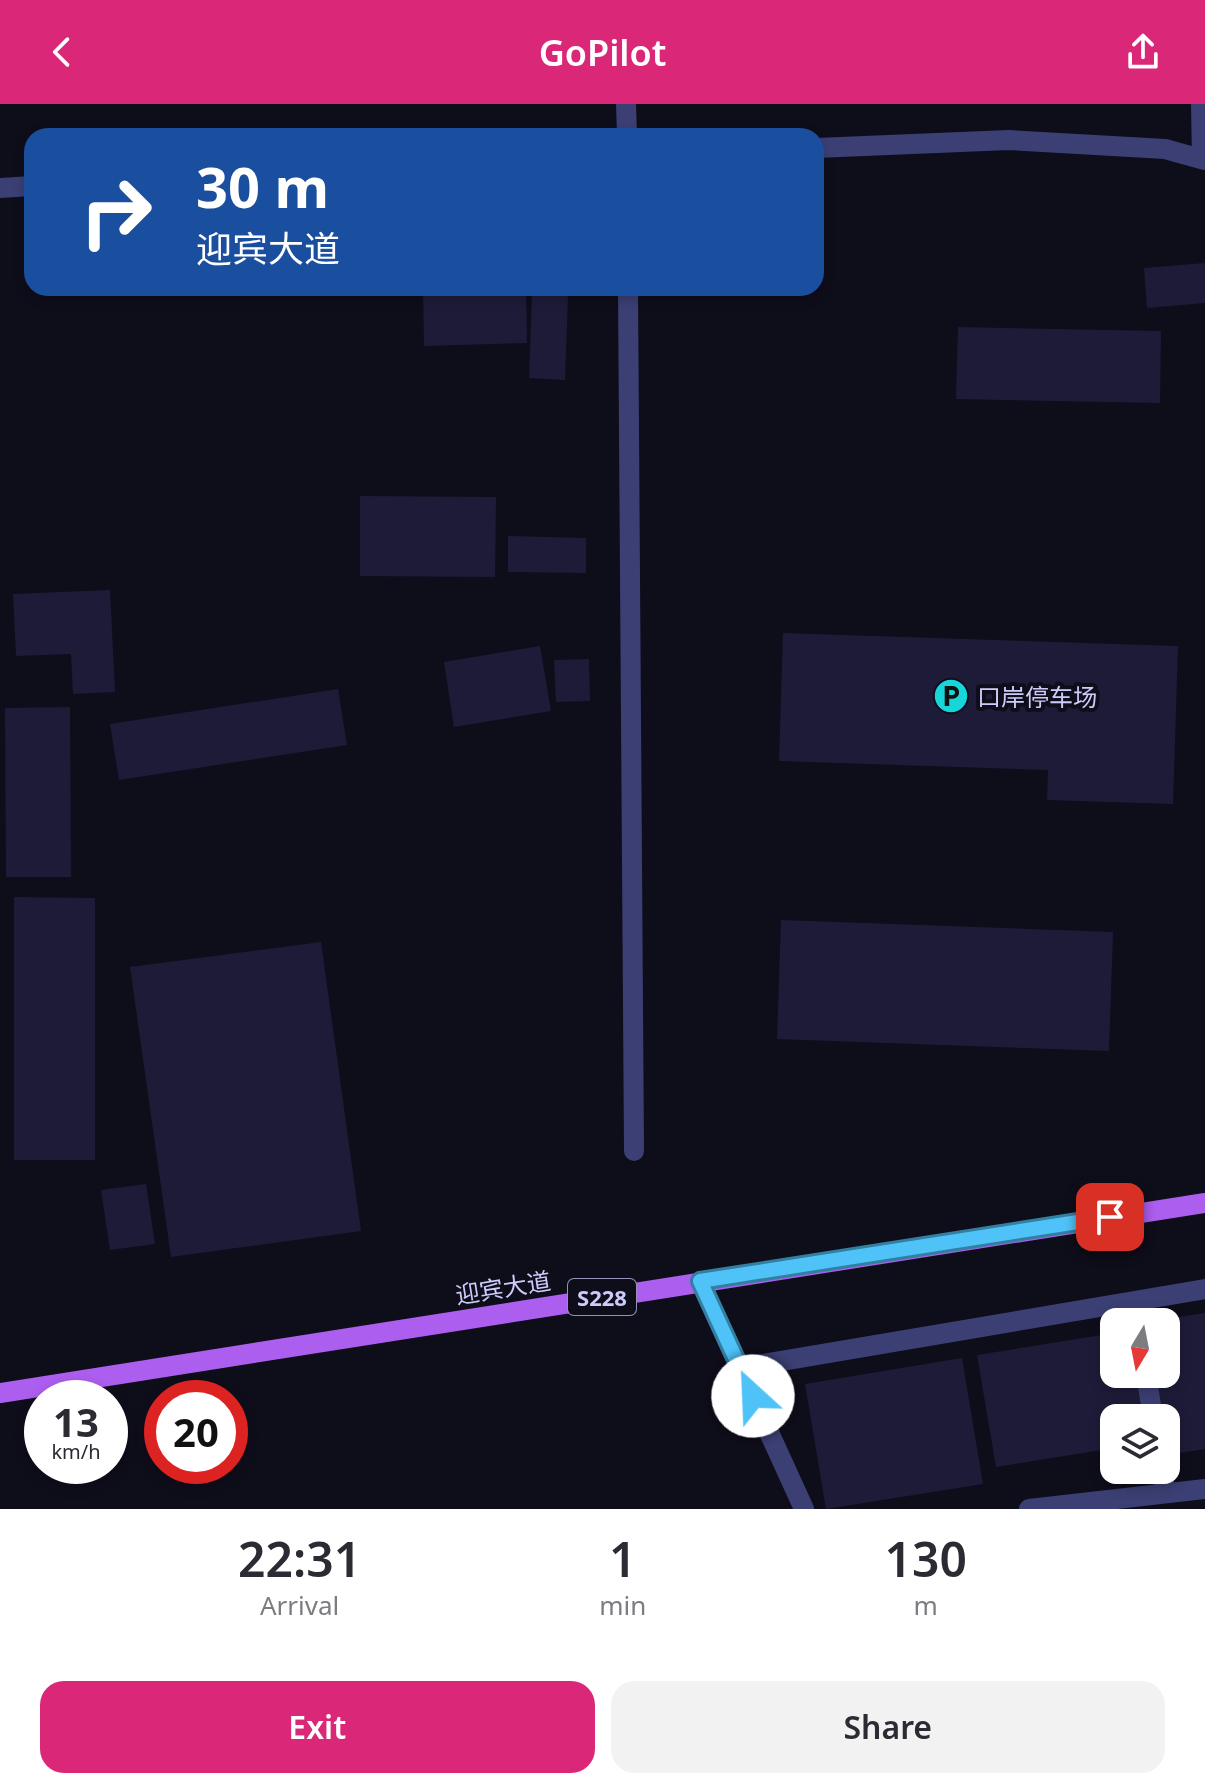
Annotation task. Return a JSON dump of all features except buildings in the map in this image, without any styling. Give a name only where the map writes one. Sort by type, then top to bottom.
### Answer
[{"type":"main road","name":"迎宾大道","points":[[0,1393],[1205,1203]]},
{"type":"street","points":[[626,104],[627,128]]},
{"type":"street","points":[[824,148],[1009,140],[1165,149],[1204,159],[1201,104]]},
{"type":"street","points":[[0,188],[24,186]]},
{"type":"street","points":[[628,296],[634,1151]]},
{"type":"street","points":[[700,1281],[804,1509]]},
{"type":"street","points":[[740,1368],[1205,1289]]},
{"type":"street","points":[[1133,1301],[1134,1308]]},
{"type":"street","points":[[1164,1484],[1166,1493]]},
{"type":"street","points":[[1029,1509],[1205,1489]]},
{"type":"place","name":"口岸停车场","points":[[951,696]]},
{"type":"route","points":[[753,1396],[700,1281],[1110,1217]]}]
